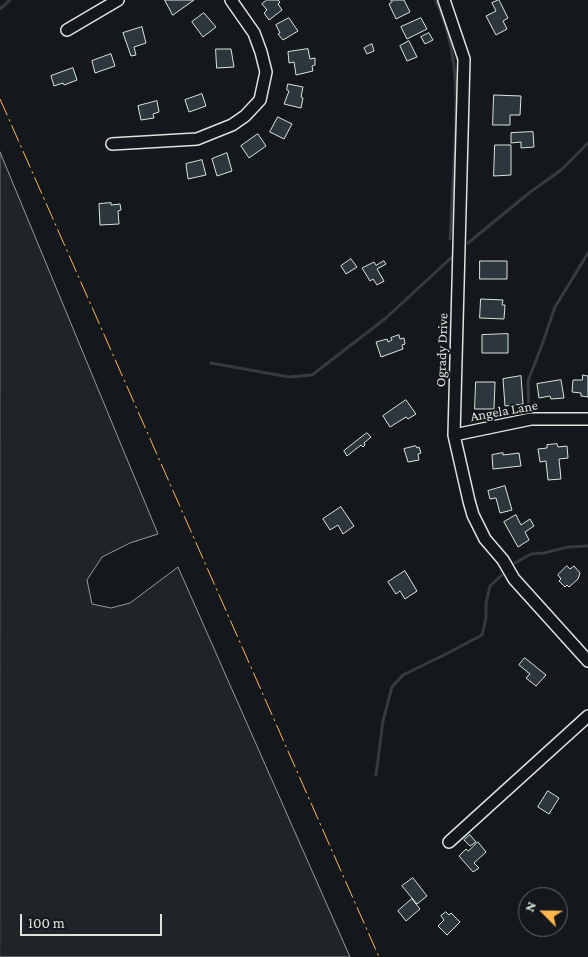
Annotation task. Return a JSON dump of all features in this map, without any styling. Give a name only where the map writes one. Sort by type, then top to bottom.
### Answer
[{"type":"street","points":[[68,30],[118,0]]},
{"type":"street","points":[[112,144],[196,139],[232,125],[245,116],[260,100],[266,72],[261,52],[254,33],[231,0]]},
{"type":"street","name":"Ogrady Drive","points":[[444,0],[464,59],[454,435],[473,515],[485,539],[503,560],[514,579],[588,661]]},
{"type":"street","name":"Angela Lane","points":[[454,435],[531,419],[588,419]]},
{"type":"street","points":[[449,842],[588,716]]},
{"type":"shaded area","points":[[0,152],[158,534],[130,543],[102,557],[87,580],[92,604],[111,608],[130,603],[178,567],[350,957],[0,957]]},
{"type":"building","points":[[165,0],[194,0],[173,15]]},
{"type":"building","points":[[267,0],[278,0],[282,10],[269,20],[264,13],[267,10],[262,4]]},
{"type":"building","points":[[391,0],[404,0],[410,12],[396,19],[389,4],[392,2]]},
{"type":"building","points":[[499,0],[508,18],[503,21],[507,29],[496,35],[486,16],[496,11],[492,3]]},
{"type":"building","points":[[204,13],[216,27],[203,37],[192,22]]},
{"type":"building","points":[[289,18],[298,31],[283,40],[278,34],[280,33],[276,25]]},
{"type":"building","points":[[421,18],[427,29],[407,39],[401,27]]},
{"type":"building","points":[[142,27],[146,43],[134,47],[136,55],[131,56],[123,33]]},
{"type":"building","points":[[429,33],[433,40],[425,44],[421,37]]},
{"type":"building","points":[[409,41],[417,57],[407,61],[400,46]]},
{"type":"building","points":[[372,44],[374,51],[367,54],[364,48]]},
{"type":"building","points":[[216,49],[231,49],[234,67],[217,68]]},
{"type":"building","points":[[308,49],[310,59],[315,58],[315,65],[312,66],[313,71],[296,75],[294,62],[289,63],[288,52]]},
{"type":"building","points":[[111,54],[115,66],[95,73],[92,61]]},
{"type":"building","points":[[73,68],[77,80],[64,85],[63,83],[54,86],[51,76]]},
{"type":"building","points":[[288,84],[303,87],[301,108],[284,104],[289,91],[287,90]]},
{"type":"building","points":[[202,94],[206,106],[189,112],[185,100]]},
{"type":"building","points":[[494,95],[521,96],[520,115],[510,115],[510,125],[493,125]]},
{"type":"building","points":[[157,101],[159,112],[153,114],[154,118],[141,120],[138,106]]},
{"type":"building","points":[[278,117],[292,124],[284,139],[270,132]]},
{"type":"building","points":[[533,132],[534,147],[521,148],[521,142],[511,143],[511,133]]},
{"type":"building","points":[[258,134],[266,146],[249,158],[241,146]]},
{"type":"building","points":[[495,145],[511,145],[511,175],[494,176]]},
{"type":"building","points":[[227,153],[232,171],[217,176],[212,159]]},
{"type":"building","points":[[202,160],[206,175],[188,179],[186,164]]},
{"type":"building","points":[[111,203],[111,205],[120,204],[121,210],[118,211],[119,224],[100,225],[99,204]]},
{"type":"building","points":[[351,259],[357,267],[346,274],[341,266]]},
{"type":"building","points":[[384,261],[386,264],[377,269],[384,281],[377,285],[373,279],[370,281],[362,268],[374,262],[376,265]]},
{"type":"building","points":[[480,261],[507,261],[507,279],[480,279]]},
{"type":"building","points":[[481,299],[503,300],[502,305],[505,305],[504,319],[480,318]]},
{"type":"building","points":[[508,334],[508,353],[482,353],[482,335]]},
{"type":"building","points":[[399,335],[400,339],[404,338],[405,344],[402,345],[403,349],[381,357],[376,342],[387,339],[388,342],[392,340],[391,338]]},
{"type":"building","points":[[583,375],[588,376],[588,397],[581,396],[581,393],[572,392],[573,380],[582,380]]},
{"type":"building","points":[[521,376],[523,404],[505,406],[503,379]]},
{"type":"building","points":[[561,380],[564,398],[551,399],[550,396],[539,398],[537,384]]},
{"type":"building","points":[[476,382],[495,382],[494,409],[475,409]]},
{"type":"building","points":[[406,400],[416,414],[408,419],[406,417],[390,427],[383,416]]},
{"type":"building","points":[[367,433],[371,437],[364,443],[365,445],[363,447],[361,445],[347,456],[344,451]]},
{"type":"building","points":[[557,444],[558,447],[567,446],[568,458],[559,459],[561,479],[548,480],[546,461],[540,462],[538,449],[547,448],[547,445]]},
{"type":"building","points":[[416,446],[417,448],[419,447],[421,453],[418,454],[419,460],[408,462],[404,449]]},
{"type":"building","points":[[503,453],[503,455],[519,453],[521,466],[493,469],[492,455]]},
{"type":"building","points":[[505,486],[512,510],[500,513],[496,498],[490,499],[488,491]]},
{"type":"building","points":[[341,507],[354,526],[343,534],[338,525],[330,530],[323,519]]},
{"type":"building","points":[[516,515],[521,525],[530,519],[534,526],[525,532],[529,540],[518,547],[504,522]]},
{"type":"building","points":[[567,566],[570,569],[574,566],[580,573],[578,579],[569,587],[567,585],[565,587],[559,581],[561,579],[558,575]]},
{"type":"building","points":[[405,571],[417,591],[405,599],[400,591],[396,594],[388,582]]},
{"type":"building","points":[[525,658],[546,675],[536,686],[526,678],[530,674],[519,665]]},
{"type":"building","points":[[548,791],[559,798],[549,814],[538,807]]},
{"type":"building","points":[[470,835],[476,842],[470,846],[464,840]]},
{"type":"building","points":[[478,842],[486,852],[474,863],[479,868],[473,872],[459,856]]},
{"type":"building","points":[[413,878],[427,896],[417,904],[402,886]]},
{"type":"building","points":[[412,899],[420,909],[406,921],[398,911]]},
{"type":"building","points":[[446,912],[449,915],[451,913],[460,922],[447,935],[438,926],[444,920],[441,916]]},
{"type":"waterway","points":[[0,9],[10,0]]},
{"type":"waterway","points":[[436,1],[450,41],[456,82],[456,124],[450,239]]},
{"type":"waterway","points":[[468,243],[529,193],[561,170],[588,143]]},
{"type":"waterway","points":[[529,413],[528,381],[555,307],[588,253]]},
{"type":"waterway","points":[[211,363],[289,377],[312,375],[386,318],[452,257]]},
{"type":"waterway","points":[[515,563],[531,554],[568,547],[588,546]]},
{"type":"waterway","points":[[376,775],[383,721],[392,687],[403,675],[482,635],[490,586],[502,575]]},
{"type":"power","points":[[0,99],[379,957]]}]
